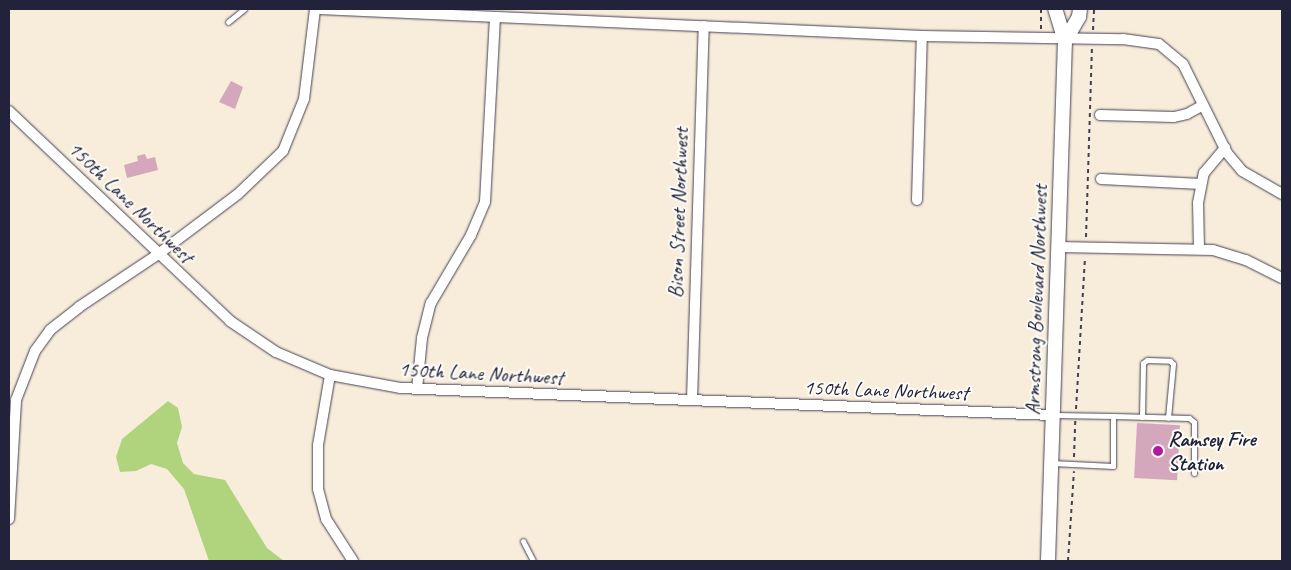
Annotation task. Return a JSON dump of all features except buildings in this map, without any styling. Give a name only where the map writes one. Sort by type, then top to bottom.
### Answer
[{"type":"main road","name":"Armstrong Boulevard Northwest","points":[[1048,561],[1065,41],[1056,9]]},
{"type":"main road","name":"Armstrong Boulevard Northwest","points":[[1065,41],[1079,17],[1080,9]]},
{"type":"street","points":[[9,520],[16,400],[34,351],[50,330],[79,307],[158,255],[238,194],[284,151],[304,99],[315,9]]},
{"type":"street","points":[[319,9],[922,36],[1065,41],[1093,40],[1158,44],[1183,64],[1225,148],[1242,171],[1282,194]]},
{"type":"street","points":[[417,389],[422,338],[431,303],[471,235],[485,202],[495,17]]},
{"type":"street","name":"Bison Street Northwest","points":[[692,400],[694,250],[704,26]]},
{"type":"street","points":[[917,200],[922,36]]},
{"type":"street","points":[[1100,115],[1174,117],[1187,114],[1203,105]]},
{"type":"street","name":"150th Lane Northwest","points":[[9,111],[158,255],[246,333],[276,352],[330,375],[372,385],[417,389],[1052,415]]},
{"type":"street","points":[[1199,249],[1201,184],[1204,172],[1225,148]]},
{"type":"street","points":[[1101,178],[1201,184]]},
{"type":"street","points":[[1058,247],[1199,249],[1246,260],[1282,278]]},
{"type":"street","points":[[330,375],[318,445],[318,489],[326,519],[353,561]]},
{"type":"lane","points":[[228,22],[244,9]]},
{"type":"lane","points":[[1142,417],[1143,363],[1147,360],[1170,361],[1173,364],[1168,418]]},
{"type":"lane","points":[[1052,415],[1189,418],[1194,422],[1194,472]]},
{"type":"lane","points":[[1051,463],[1113,466],[1113,416]]},
{"type":"lane","points":[[523,541],[532,561]]},
{"type":"path","points":[[1040,40],[1041,9]]},
{"type":"path","points":[[1068,561],[1086,248],[1094,9]]},
{"type":"green space","points":[[168,401],[178,408],[182,427],[177,443],[183,463],[194,474],[225,480],[267,548],[284,561],[209,561],[184,489],[167,469],[151,464],[136,471],[120,472],[116,457],[122,439]]},
{"type":"place","name":"Ramsey Fire Station","points":[[1158,451]]}]
